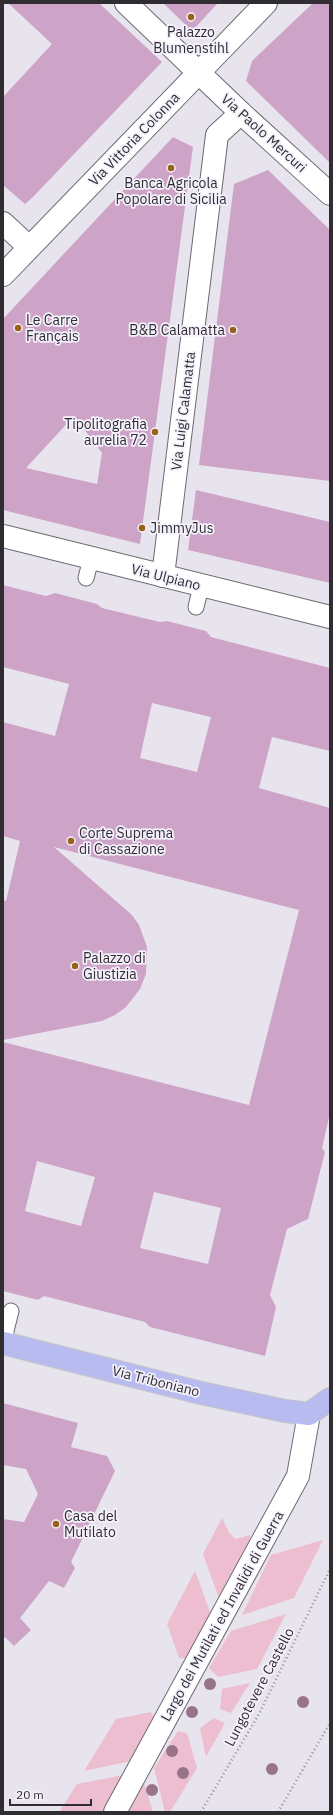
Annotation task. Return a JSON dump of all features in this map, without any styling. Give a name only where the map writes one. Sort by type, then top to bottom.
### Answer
[{"type":"main road","name":"Via Triboniano","points":[[3,1343],[285,1411],[320,1415]]},
{"type":"main road","points":[[320,1415],[330,1399]]},
{"type":"street","name":"Via Paolo Mercuri","points":[[126,3],[198,73],[330,194]]},
{"type":"street","name":"Via Vittoria Colonna","points":[[3,275],[266,3]]},
{"type":"street","name":"Via Luigi Calamatta","points":[[163,576],[217,135],[241,113]]},
{"type":"street","points":[[3,223],[29,247]]},
{"type":"street","name":"Via Ulpiano","points":[[3,536],[88,568],[163,576],[330,617]]},
{"type":"street","name":"Largo dei Mutilati ed Invalidi di Guerra","points":[[115,1812],[298,1476],[320,1415]]},
{"type":"lane","points":[[196,606],[201,586]]},
{"type":"lane","points":[[3,1343],[11,1311]]},
{"type":"path","name":"Lungotevere Castello","points":[[201,1812],[259,1714],[330,1569]]},
{"type":"path","points":[[278,1812],[330,1723]]},
{"type":"shaded area","points":[[222,1518],[229,1533],[236,1539],[250,1535],[251,1544],[221,1604],[203,1554]]},
{"type":"shaded area","points":[[323,1540],[294,1598],[242,1615],[271,1555]]},
{"type":"shaded area","points":[[195,1571],[213,1620],[192,1658],[179,1658],[167,1624]]},
{"type":"shaded area","points":[[286,1614],[257,1669],[218,1677],[209,1668],[231,1631]]},
{"type":"shaded area","points":[[250,1683],[231,1713],[220,1709],[222,1689]]},
{"type":"shaded area","points":[[151,1712],[157,1724],[136,1760],[84,1771],[116,1719]]},
{"type":"shaded area","points":[[214,1718],[225,1723],[206,1757],[200,1728]]},
{"type":"shaded area","points":[[178,1731],[187,1733],[197,1768],[170,1812],[165,1812],[154,1768]]},
{"type":"shaded area","points":[[124,1775],[103,1812],[59,1812],[77,1784]]},
{"type":"shaded area","points":[[144,1783],[153,1812],[126,1812]]},
{"type":"building","points":[[8,3],[99,3],[162,62],[25,204],[3,185],[3,97],[52,44]]},
{"type":"building","name":"Palazzo Blumenstihl","points":[[163,3],[218,3],[192,31]]},
{"type":"building","points":[[313,3],[330,3],[330,163],[246,81],[252,61]]},
{"type":"building","points":[[173,137],[193,147],[140,544],[3,510],[3,319]],"holes":[[[74,416],[102,453],[97,484],[26,468]]]},
{"type":"building","points":[[268,170],[330,230],[330,481],[199,465],[234,184]]},
{"type":"building","points":[[196,490],[330,522],[330,583],[188,550]]},
{"type":"building","name":"Palazzo di Giustizia","points":[[3,585],[46,596],[55,593],[97,604],[102,608],[160,622],[167,621],[206,631],[211,637],[330,668],[330,751],[272,737],[259,788],[330,808],[330,1113],[322,1148],[325,1152],[308,1219],[287,1229],[270,1295],[276,1307],[265,1356],[150,1327],[145,1322],[44,1296],[38,1300],[3,1291],[3,1042],[249,1105],[299,910],[54,847],[132,915],[139,925],[147,947],[146,974],[140,989],[126,1007],[115,1015],[102,1021],[3,1040],[3,900],[6,901],[20,841],[3,836],[3,722],[55,736],[69,684],[3,667]],"holes":[[[152,703],[211,717],[197,772],[140,758]],[[37,1161],[95,1177],[81,1226],[25,1211]],[[154,1192],[221,1208],[208,1264],[140,1248]]]},
{"type":"building","name":"Casa del Mutilato","points":[[3,1403],[78,1423],[71,1447],[107,1456],[115,1471],[71,1562],[75,1568],[64,1588],[49,1581],[20,1618],[31,1630],[14,1646],[5,1637],[3,1639],[3,1519],[24,1522],[38,1494],[26,1469],[3,1465]]},
{"type":"place","name":"Palazzo Blumenstihl","points":[[191,17]]},
{"type":"place","name":"Banca Agricola Popolare di Sicilia","points":[[171,168]]},
{"type":"place","name":"Le Carre Français","points":[[18,328]]},
{"type":"place","name":"B&B Calamatta","points":[[233,330]]},
{"type":"place","name":"Tipolitografia aurelia 72","points":[[155,432]]},
{"type":"place","name":"JimmyJus","points":[[142,528]]},
{"type":"place","name":"Corte Suprema di Cassazione","points":[[71,841]]},
{"type":"place","name":"Palazzo di Giustizia","points":[[75,966]]},
{"type":"place","name":"Casa del Mutilato","points":[[56,1524]]}]
